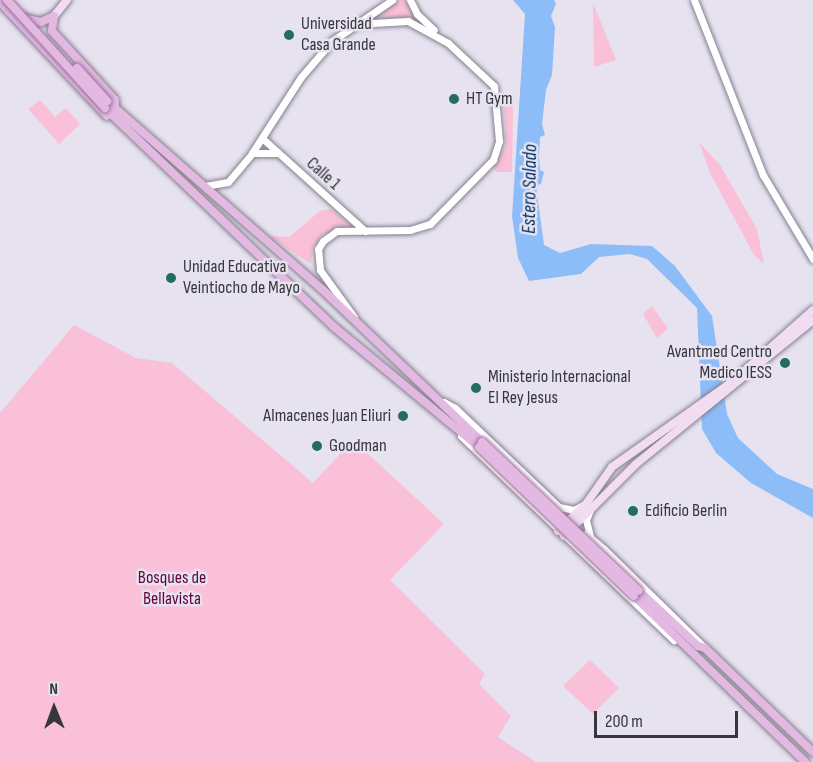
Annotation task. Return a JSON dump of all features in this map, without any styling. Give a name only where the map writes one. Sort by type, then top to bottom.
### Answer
[{"type":"main road","points":[[11,0],[33,21]]},
{"type":"main road","points":[[11,0],[106,105],[130,135]]},
{"type":"main road","points":[[68,0],[54,16],[51,28],[115,100],[116,108]]},
{"type":"main road","points":[[0,2],[104,114],[130,135],[334,327],[452,425],[480,444]]},
{"type":"main road","points":[[8,11],[33,21],[54,16]]},
{"type":"main road","points":[[44,51],[45,39],[57,37]]},
{"type":"main road","points":[[106,105],[116,108],[205,186],[444,402],[480,444],[637,594],[687,651],[804,762]]},
{"type":"main road","points":[[733,384],[813,310]]},
{"type":"main road","points":[[561,533],[589,505],[680,426],[813,320]]},
{"type":"main road","points":[[589,505],[606,474],[618,462],[680,426]]},
{"type":"main road","points":[[618,462],[625,463],[629,470]]},
{"type":"main road","points":[[606,474],[608,483],[617,483]]},
{"type":"main road","points":[[637,594],[705,648],[813,752]]},
{"type":"street","points":[[205,186],[228,182],[252,153],[301,77],[332,41],[392,0]]},
{"type":"street","points":[[694,0],[763,175],[813,259]]},
{"type":"street","points":[[356,322],[320,270],[318,249],[337,231],[410,230],[430,224],[493,160],[499,141],[494,86],[448,43],[411,3]]},
{"type":"street","points":[[355,24],[408,21],[448,43]]},
{"type":"street","name":"Calle 1","points":[[262,138],[365,231]]},
{"type":"street","points":[[252,153],[278,153]]},
{"type":"street","points":[[444,402],[455,408],[551,500],[566,510],[589,505],[586,520],[590,536],[705,648]]},
{"type":"street","points":[[452,425],[576,548],[687,651]]},
{"type":"street","points":[[539,512],[552,513],[551,500]]},
{"type":"street","points":[[576,548],[578,535],[590,536]]},
{"type":"green space","points":[[398,0],[406,0],[419,22],[405,18],[370,18]]},
{"type":"green space","points":[[593,3],[616,60],[594,67]]},
{"type":"green space","points":[[40,100],[55,117],[66,108],[80,124],[59,144],[28,109]]},
{"type":"green space","points":[[513,106],[512,172],[497,172],[493,168],[506,146],[504,107]]},
{"type":"green space","points":[[699,142],[720,165],[757,229],[764,264],[754,255],[710,173]]},
{"type":"green space","points":[[331,209],[354,228],[323,234],[313,247],[311,264],[269,236],[289,237],[320,211]]},
{"type":"green space","points":[[652,306],[668,328],[657,338],[643,314]]},
{"type":"green space","name":"Bosques de Bellavista","points":[[74,325],[136,358],[172,363],[313,483],[353,440],[444,524],[390,580],[485,674],[479,684],[511,716],[498,737],[536,762],[0,762],[0,413]]},
{"type":"green space","points":[[590,660],[619,688],[593,714],[563,686]]},
{"type":"water","name":"Estero Salado","points":[[513,0],[554,0],[556,4],[551,16],[555,27],[552,75],[546,90],[542,124],[545,135],[540,137],[540,170],[544,172],[541,184],[536,186],[544,245],[560,253],[591,244],[652,246],[675,266],[712,316],[727,414],[738,438],[777,474],[813,489],[813,518],[751,483],[716,453],[702,429],[697,308],[647,259],[630,254],[599,257],[581,274],[529,281],[518,258],[512,216],[525,14]]},
{"type":"place","name":"Universidad Casa Grande","points":[[289,35]]},
{"type":"place","name":"HT Gym","points":[[454,99]]},
{"type":"place","name":"Unidad Educativa Veintiocho de Mayo","points":[[171,278]]},
{"type":"place","name":"Avantmed Centro Medico IESS","points":[[785,363]]},
{"type":"place","name":"Ministerio Internacional El Rey Jesus","points":[[476,388]]},
{"type":"place","name":"Almacenes Juan Eliuri","points":[[403,416]]},
{"type":"place","name":"Goodman","points":[[317,446]]},
{"type":"place","name":"Edificio Berlin","points":[[633,511]]}]
